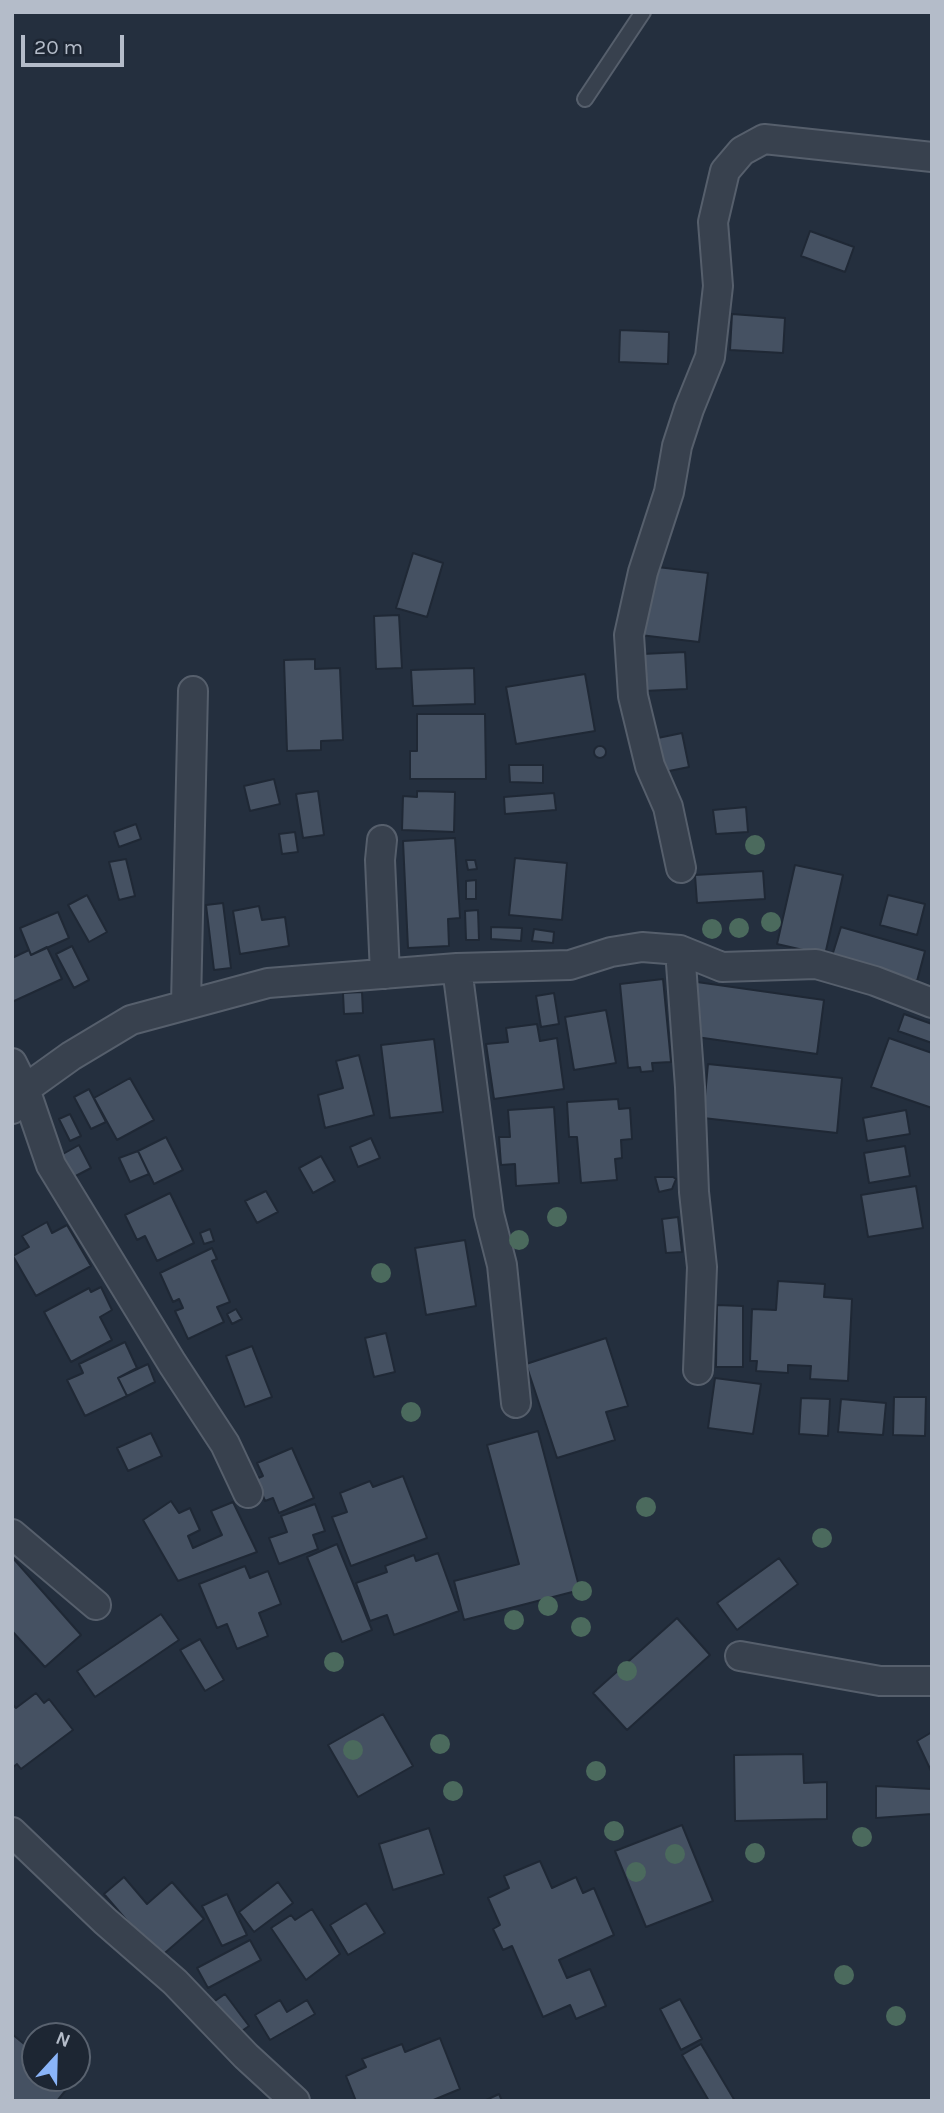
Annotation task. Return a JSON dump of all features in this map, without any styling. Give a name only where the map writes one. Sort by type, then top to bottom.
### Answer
[{"type":"street","points":[[681,867],[668,807],[650,765],[633,696],[629,635],[643,572],[669,492],[681,434],[710,357],[718,286],[713,222],[725,171],[742,151],[764,139],[932,157]]},
{"type":"street","points":[[186,1004],[192,691]]},
{"type":"street","points":[[382,841],[380,860],[384,974]]},
{"type":"street","points":[[18,1099],[71,1056],[131,1020],[268,983],[457,968],[570,965],[611,952],[642,947],[680,950],[722,967],[816,964],[875,981],[932,1003]]},
{"type":"street","points":[[680,950],[694,1192],[702,1267],[698,1370]]},
{"type":"street","points":[[457,968],[489,1214],[502,1265],[516,1403]]},
{"type":"street","points":[[12,1063],[18,1099],[51,1165],[172,1363],[225,1444],[248,1493]]},
{"type":"street","points":[[12,1534],[96,1605]]},
{"type":"street","points":[[740,1656],[880,1681],[932,1681]]},
{"type":"street","points":[[12,1832],[105,1922],[175,1982],[246,2056],[295,2101]]},
{"type":"lane","points":[[585,99],[643,12]]},
{"type":"building","points":[[810,231],[854,247],[845,272],[801,256]]},
{"type":"building","points":[[732,314],[785,318],[783,353],[730,350]]},
{"type":"building","points":[[620,330],[669,332],[668,364],[619,362]]},
{"type":"building","points":[[413,553],[443,563],[427,617],[396,608]]},
{"type":"building","points":[[649,566],[708,573],[699,642],[640,635]]},
{"type":"building","points":[[399,615],[402,668],[376,669],[374,616]]},
{"type":"building","points":[[685,652],[687,689],[644,691],[642,654]]},
{"type":"building","points":[[315,659],[315,669],[340,668],[343,740],[321,741],[321,750],[287,751],[284,660]]},
{"type":"building","points":[[474,668],[475,704],[413,706],[411,670]]},
{"type":"building","points":[[585,674],[595,731],[516,744],[506,687]]},
{"type":"building","points":[[417,714],[485,714],[486,779],[410,779],[410,751],[417,751]]},
{"type":"building","points":[[682,733],[689,767],[659,773],[653,739]]},
{"type":"building","points":[[595,747],[605,747],[605,757],[595,757]]},
{"type":"building","points":[[509,765],[543,765],[543,783],[510,782]]},
{"type":"building","points":[[274,779],[280,804],[250,811],[244,786]]},
{"type":"building","points":[[318,791],[324,835],[303,838],[296,794]]},
{"type":"building","points":[[417,791],[455,792],[454,832],[402,830],[403,796],[417,797]]},
{"type":"building","points":[[554,793],[556,810],[505,814],[504,797]]},
{"type":"building","points":[[746,807],[748,832],[716,834],[713,810]]},
{"type":"building","points":[[136,824],[141,839],[119,847],[114,832]]},
{"type":"building","points":[[295,832],[298,852],[282,854],[279,834]]},
{"type":"building","points":[[455,838],[460,918],[448,919],[449,946],[408,948],[403,841]]},
{"type":"building","points":[[515,858],[567,863],[562,920],[509,915]]},
{"type":"building","points":[[126,859],[135,896],[119,900],[109,862]]},
{"type":"building","points":[[466,860],[475,860],[477,869],[468,870]]},
{"type":"building","points":[[795,865],[843,875],[825,955],[777,944]]},
{"type":"building","points":[[763,871],[765,899],[697,903],[695,875]]},
{"type":"building","points":[[476,880],[476,899],[466,899],[466,881]]},
{"type":"building","points":[[87,895],[107,932],[89,942],[68,905]]},
{"type":"building","points":[[888,895],[925,904],[917,935],[880,925]]},
{"type":"building","points":[[223,903],[231,968],[214,970],[206,905]]},
{"type":"building","points":[[259,906],[262,920],[285,917],[289,946],[240,954],[233,911]]},
{"type":"building","points":[[478,910],[479,940],[466,940],[465,911]]},
{"type":"building","points":[[58,912],[69,938],[31,955],[20,928]]},
{"type":"building","points":[[491,927],[522,928],[521,941],[491,939]]},
{"type":"building","points":[[841,927],[925,951],[917,981],[832,956]]},
{"type":"building","points":[[534,929],[554,932],[553,943],[532,941]]},
{"type":"building","points":[[72,946],[89,980],[74,988],[56,954]]},
{"type":"building","points":[[47,947],[62,979],[12,1002],[12,958],[29,950],[31,955]]},
{"type":"building","points":[[663,979],[671,1062],[652,1063],[653,1071],[641,1072],[640,1067],[628,1068],[620,984]]},
{"type":"building","points":[[697,982],[824,1000],[817,1054],[689,1036]]},
{"type":"building","points":[[362,992],[363,1013],[344,1014],[343,993]]},
{"type":"building","points":[[554,993],[559,1024],[541,1027],[536,996]]},
{"type":"building","points":[[606,1010],[616,1063],[574,1070],[565,1017]]},
{"type":"building","points":[[904,1014],[932,1024],[932,1043],[898,1031]]},
{"type":"building","points":[[537,1024],[540,1041],[557,1038],[564,1089],[494,1099],[486,1044],[508,1042],[506,1028]]},
{"type":"building","points":[[889,1038],[932,1053],[932,1108],[871,1087]]},
{"type":"building","points":[[434,1039],[443,1112],[390,1118],[381,1045]]},
{"type":"building","points":[[359,1055],[374,1115],[325,1128],[318,1095],[343,1088],[336,1061]]},
{"type":"building","points":[[708,1064],[842,1078],[837,1133],[703,1118]]},
{"type":"building","points":[[130,1078],[154,1120],[117,1140],[94,1098]]},
{"type":"building","points":[[89,1089],[106,1122],[91,1129],[74,1097]]},
{"type":"building","points":[[618,1099],[619,1109],[630,1108],[632,1139],[621,1140],[622,1158],[615,1159],[617,1180],[581,1183],[577,1137],[569,1137],[567,1102]]},
{"type":"building","points":[[554,1107],[559,1183],[516,1186],[515,1164],[501,1165],[499,1137],[510,1137],[508,1110]]},
{"type":"building","points":[[906,1110],[910,1134],[867,1141],[863,1118]]},
{"type":"building","points":[[70,1114],[81,1136],[70,1141],[59,1119]]},
{"type":"building","points":[[166,1137],[183,1170],[154,1184],[138,1151]]},
{"type":"building","points":[[371,1138],[380,1158],[358,1167],[350,1147]]},
{"type":"building","points":[[79,1145],[91,1168],[66,1181],[54,1159]]},
{"type":"building","points":[[905,1146],[910,1176],[869,1183],[864,1153]]},
{"type":"building","points":[[138,1151],[149,1174],[130,1182],[119,1158]]},
{"type":"building","points":[[321,1156],[335,1181],[313,1193],[299,1168]]},
{"type":"building","points":[[655,1177],[676,1179],[672,1189],[659,1192]]},
{"type":"building","points":[[916,1186],[923,1228],[868,1237],[861,1195]]},
{"type":"building","points":[[266,1191],[278,1212],[257,1223],[245,1201]]},
{"type":"building","points":[[170,1193],[194,1243],[157,1261],[145,1236],[137,1240],[125,1215]]},
{"type":"building","points":[[678,1217],[682,1252],[666,1253],[662,1219]]},
{"type":"building","points":[[47,1222],[52,1233],[67,1225],[91,1266],[36,1296],[13,1256],[29,1247],[22,1236]]},
{"type":"building","points":[[210,1229],[214,1241],[204,1244],[200,1233]]},
{"type":"building","points":[[465,1240],[476,1306],[426,1315],[415,1248]]},
{"type":"building","points":[[212,1248],[217,1259],[212,1261],[230,1302],[217,1307],[224,1322],[188,1339],[175,1311],[183,1308],[179,1299],[173,1302],[160,1273]]},
{"type":"building","points":[[778,1281],[825,1284],[824,1297],[852,1299],[848,1381],[810,1379],[811,1366],[788,1365],[788,1373],[756,1371],[757,1361],[750,1361],[752,1309],[776,1310]]},
{"type":"building","points":[[101,1287],[112,1310],[100,1317],[112,1340],[71,1362],[44,1312],[89,1288],[91,1292]]},
{"type":"building","points":[[717,1305],[743,1306],[743,1367],[716,1367]]},
{"type":"building","points":[[236,1309],[242,1319],[232,1324],[227,1314]]},
{"type":"building","points":[[386,1333],[395,1372],[374,1377],[365,1338]]},
{"type":"building","points":[[606,1338],[628,1406],[606,1412],[615,1440],[557,1458],[526,1364]]},
{"type":"building","points":[[125,1342],[137,1368],[118,1378],[127,1396],[85,1416],[67,1380],[83,1373],[79,1364]]},
{"type":"building","points":[[252,1346],[272,1397],[245,1407],[226,1356]]},
{"type":"building","points":[[148,1364],[155,1382],[127,1396],[118,1378]]},
{"type":"building","points":[[715,1378],[761,1384],[753,1434],[708,1428]]},
{"type":"building","points":[[894,1397],[926,1397],[925,1436],[893,1435]]},
{"type":"building","points":[[801,1398],[830,1399],[828,1436],[799,1434]]},
{"type":"building","points":[[841,1399],[886,1403],[883,1435],[838,1432]]},
{"type":"building","points":[[538,1431],[580,1590],[464,1620],[454,1581],[519,1564],[487,1445]]},
{"type":"building","points":[[151,1433],[162,1456],[128,1471],[117,1448]]},
{"type":"building","points":[[292,1448],[314,1498],[279,1513],[273,1498],[265,1501],[256,1479],[263,1476],[257,1463]]},
{"type":"building","points":[[403,1476],[427,1538],[351,1566],[332,1517],[347,1512],[340,1493],[370,1481],[373,1487]]},
{"type":"building","points":[[171,1501],[179,1513],[190,1508],[200,1530],[188,1536],[193,1548],[222,1535],[211,1511],[233,1502],[257,1552],[178,1581],[143,1520]]},
{"type":"building","points":[[315,1504],[325,1531],[313,1535],[318,1549],[279,1564],[269,1538],[287,1532],[281,1516]]},
{"type":"building","points":[[337,1544],[372,1630],[342,1642],[307,1557]]},
{"type":"building","points":[[438,1553],[459,1611],[394,1635],[387,1615],[370,1621],[356,1583],[387,1572],[385,1566],[414,1555],[416,1561]]},
{"type":"building","points":[[12,1557],[81,1635],[45,1667],[12,1631]]},
{"type":"building","points":[[779,1558],[798,1584],[737,1630],[717,1603]]},
{"type":"building","points":[[245,1566],[250,1578],[268,1571],[281,1604],[259,1613],[268,1636],[237,1649],[227,1624],[217,1628],[199,1584]]},
{"type":"building","points":[[161,1614],[179,1640],[95,1697],[77,1671]]},
{"type":"building","points":[[677,1618],[710,1655],[627,1730],[593,1693]]},
{"type":"building","points":[[200,1639],[224,1680],[205,1691],[180,1650]]},
{"type":"building","points":[[36,1693],[44,1703],[49,1699],[73,1730],[21,1769],[17,1764],[12,1768],[12,1704],[16,1708]]},
{"type":"building","points":[[383,1714],[413,1766],[358,1797],[328,1745]]},
{"type":"building","points":[[932,1732],[932,1773],[917,1741]]},
{"type":"building","points":[[803,1754],[804,1783],[827,1782],[827,1819],[735,1821],[734,1755]]},
{"type":"building","points":[[876,1786],[932,1789],[932,1814],[876,1818]]},
{"type":"building","points":[[682,1825],[713,1901],[646,1927],[615,1851]]},
{"type":"building","points":[[429,1828],[444,1874],[393,1890],[379,1844]]},
{"type":"building","points":[[540,1861],[552,1888],[576,1877],[583,1893],[594,1888],[614,1935],[559,1960],[567,1978],[590,1969],[606,2006],[576,2019],[570,2005],[543,2017],[512,1946],[503,1950],[493,1929],[500,1925],[488,1898],[509,1888],[504,1876]]},
{"type":"building","points":[[124,1877],[147,1904],[172,1882],[204,1919],[159,1958],[104,1894]]},
{"type":"building","points":[[278,1882],[293,1903],[254,1932],[239,1912]]},
{"type":"building","points":[[227,1894],[247,1935],[222,1946],[202,1906]]},
{"type":"building","points":[[366,1903],[385,1933],[348,1955],[330,1925]]},
{"type":"building","points":[[312,1909],[340,1954],[306,1980],[271,1928],[291,1915],[295,1920]]},
{"type":"building","points":[[250,1940],[261,1960],[208,1988],[197,1968]]},
{"type":"building","points":[[225,1994],[249,2026],[236,2035],[212,2003]]},
{"type":"building","points":[[680,1999],[702,2039],[681,2050],[660,2009]]},
{"type":"building","points":[[280,2000],[287,2012],[307,2000],[315,2014],[270,2040],[255,2015]]},
{"type":"building","points":[[12,2034],[21,2041],[21,2092],[64,2092],[57,2101],[12,2101]]},
{"type":"building","points":[[440,2038],[460,2089],[431,2101],[356,2101],[346,2076],[366,2067],[362,2059],[402,2044],[405,2052]]},
{"type":"building","points":[[701,2044],[735,2101],[709,2101],[682,2055]]},
{"type":"building","points":[[499,2094],[502,2101],[484,2101]]}]
